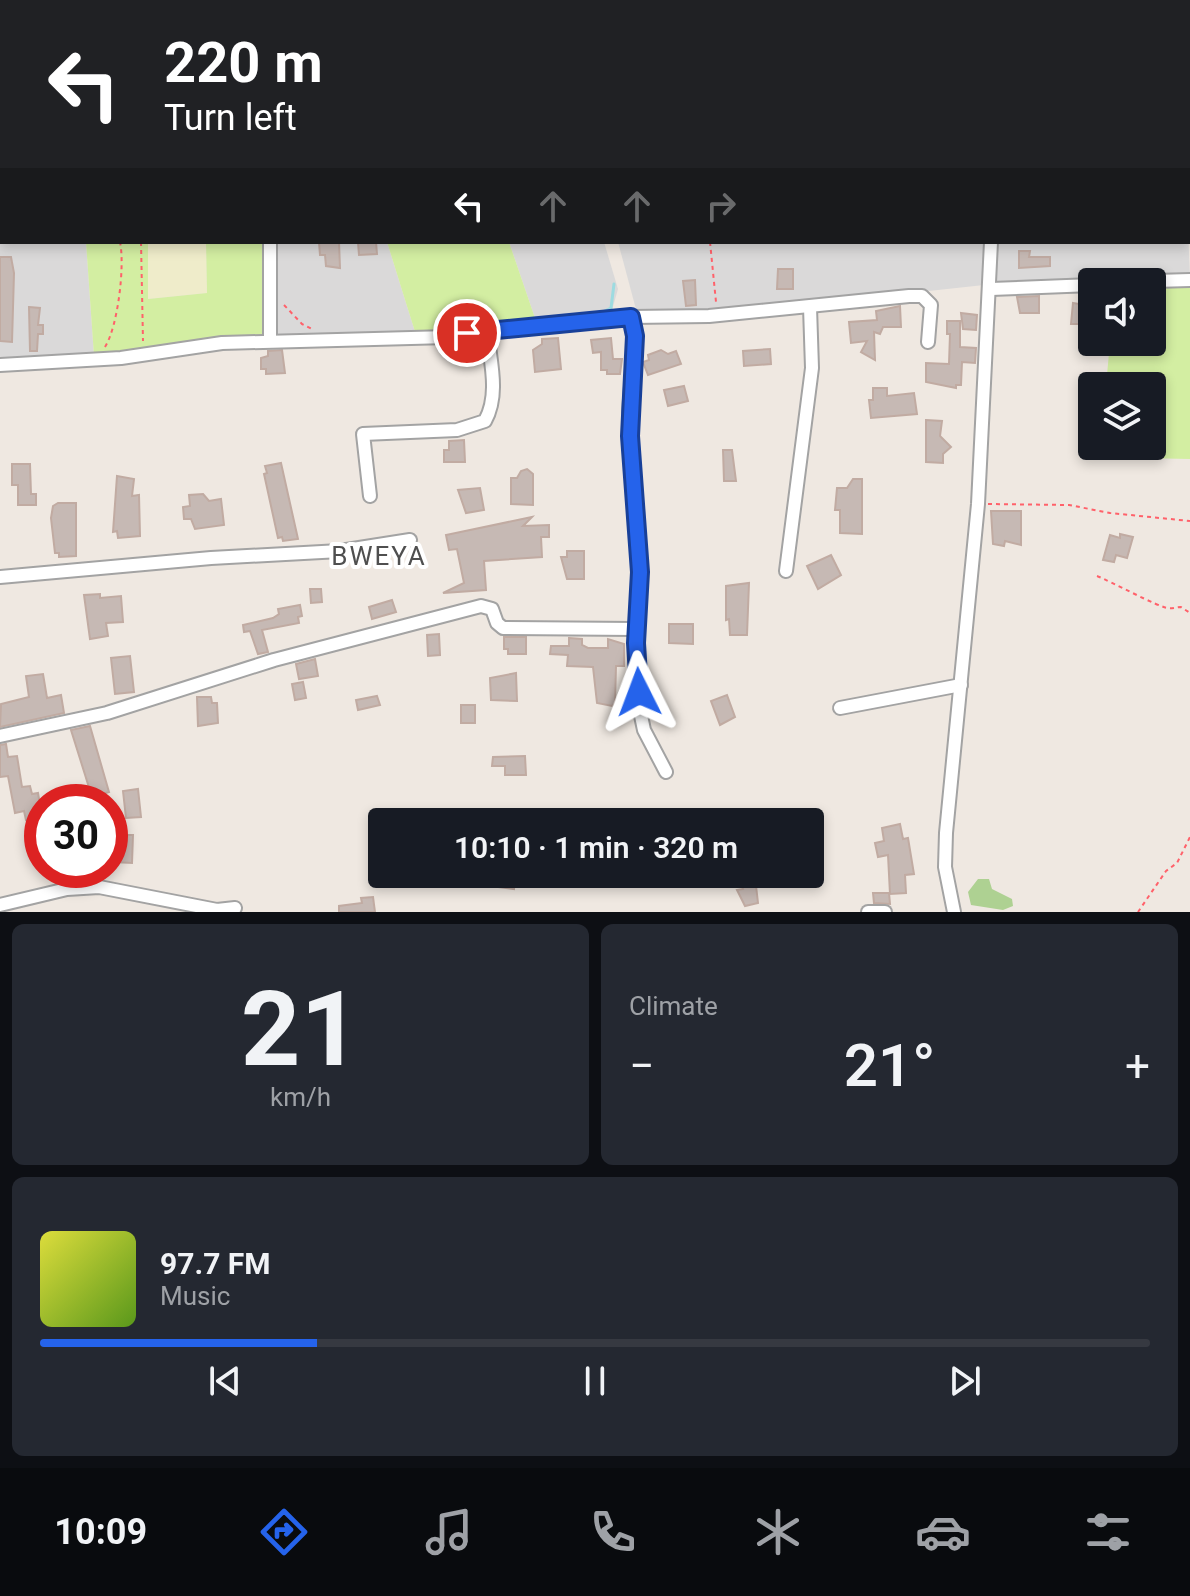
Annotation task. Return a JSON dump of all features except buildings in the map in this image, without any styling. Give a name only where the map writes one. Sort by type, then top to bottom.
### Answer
[{"type":"street","points":[[270,244],[270,341]]},
{"type":"street","points":[[954,912],[945,867],[978,504],[991,244]]},
{"type":"street","points":[[1166,281],[1190,280]]},
{"type":"street","points":[[991,289],[1078,286]]},
{"type":"street","points":[[0,365],[143,355],[222,343],[448,337],[631,317],[717,315],[922,296],[931,305],[928,342]]},
{"type":"street","points":[[786,571],[812,368],[810,307]]},
{"type":"street","points":[[631,317],[635,336],[630,436],[640,582],[636,629],[642,725],[666,772]]},
{"type":"street","points":[[370,496],[363,434],[457,430],[485,421],[492,405],[493,385],[487,331]]},
{"type":"street","points":[[0,577],[211,558],[340,551],[410,540]]},
{"type":"street","points":[[0,736],[107,713],[274,660],[481,606],[492,609],[497,623],[503,628],[636,629]]},
{"type":"street","points":[[840,708],[961,685]]},
{"type":"street","points":[[0,905],[67,889],[99,887],[217,910],[235,908]]},
{"type":"street","points":[[868,912],[885,912]]},
{"type":"path","points":[[98,359],[112,335],[118,314],[123,255],[120,244]]},
{"type":"path","points":[[141,244],[143,355]]},
{"type":"path","points":[[710,244],[717,315]]},
{"type":"path","points":[[270,295],[302,324],[332,338]]},
{"type":"path","points":[[978,504],[1069,505],[1110,513],[1190,521]]},
{"type":"path","points":[[1097,576],[1135,591],[1151,603],[1169,609],[1181,607],[1190,613]]},
{"type":"path","points":[[1138,912],[1166,871],[1177,863],[1190,837]]},
{"type":"shaded area","points":[[0,244],[86,244],[94,356],[0,360]]},
{"type":"shaded area","points":[[148,244],[206,244],[207,293],[147,299]]},
{"type":"shaded area","points":[[275,244],[388,244],[416,335],[276,335]]},
{"type":"shaded area","points":[[510,244],[605,244],[618,289],[612,310],[536,321]]},
{"type":"shaded area","points":[[619,244],[984,244],[984,285],[818,303],[637,313]]},
{"type":"shaded area","points":[[996,244],[1189,244],[1190,277],[1166,277],[1166,268],[1078,268],[1078,279],[994,284]]},
{"type":"green space","points":[[86,244],[148,244],[148,299],[207,293],[206,244],[264,244],[265,329],[261,336],[94,356]]},
{"type":"green space","points":[[388,244],[510,244],[536,321],[416,335]]},
{"type":"green space","points":[[1166,283],[1190,283],[1190,459],[1166,459],[1166,372],[1107,372],[1109,356],[1166,356]]},
{"type":"green space","points":[[978,879],[989,879],[992,889],[1012,899],[1013,906],[1003,910],[971,905],[968,892]]},
{"type":"waterway","points":[[597,315],[611,308],[614,284]]},
{"type":"waterway","points":[[541,318],[585,315]]},
{"type":"district","name":"BWEYA","points":[[379,556]]},
{"type":"route","points":[[467,333],[631,317],[635,336],[629,412],[640,572],[641,604],[636,629],[639,692]]}]
